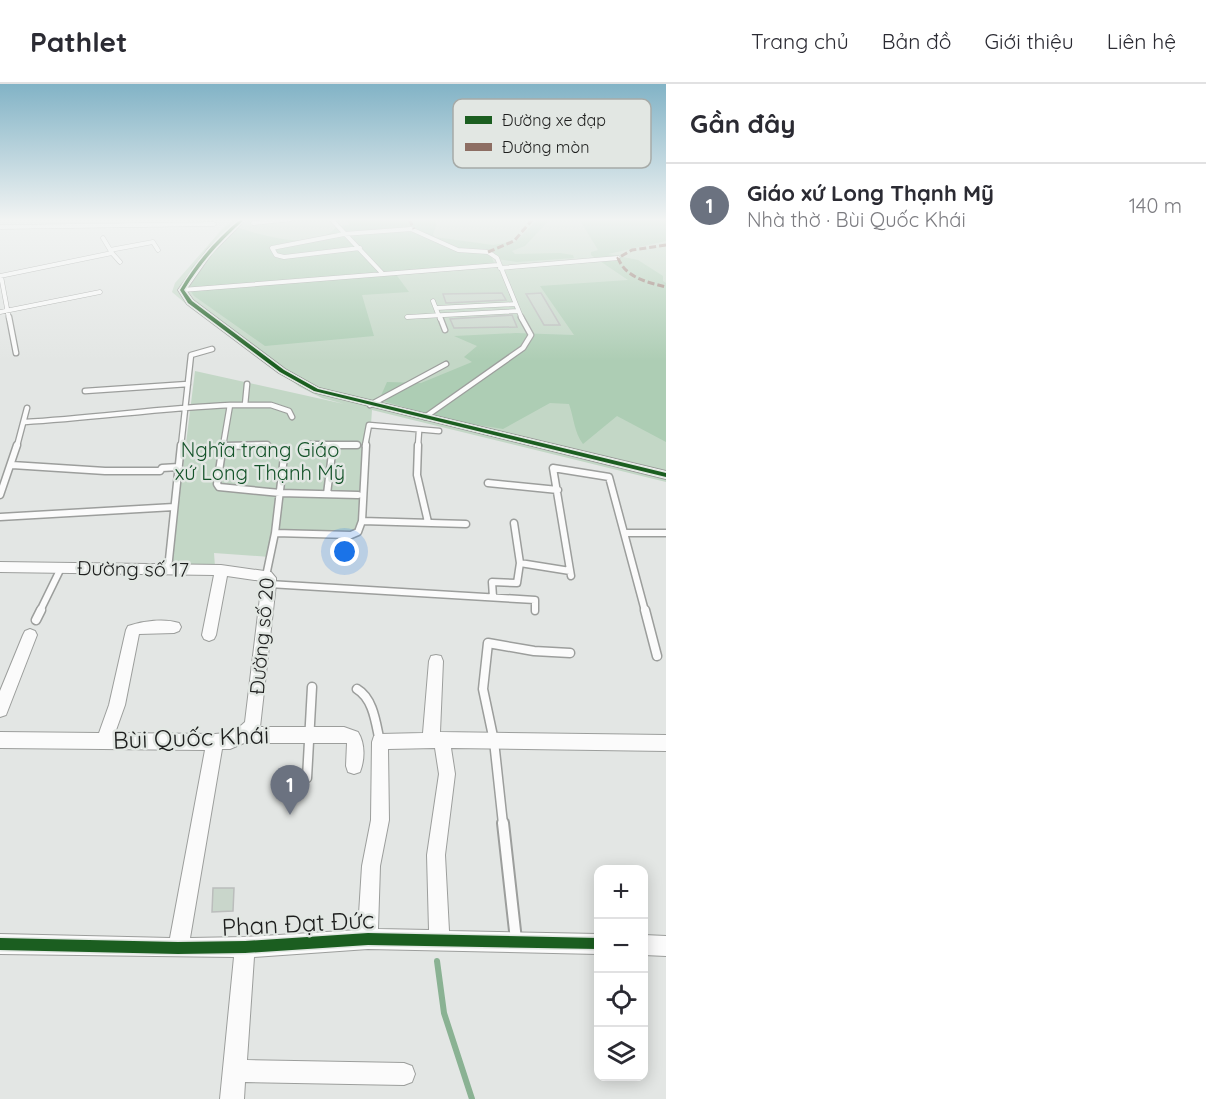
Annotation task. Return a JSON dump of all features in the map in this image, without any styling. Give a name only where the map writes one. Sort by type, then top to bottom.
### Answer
[{"type":"street","points":[[200,266],[182,290],[190,302],[304,385],[370,405],[666,475]]},
{"type":"street","name":"Đường số 17","points":[[0,567],[221,570],[268,580]]},
{"type":"street","points":[[209,634],[221,570]]},
{"type":"street","name":"Đường số 20","points":[[243,735],[253,725],[268,580]]},
{"type":"street","points":[[104,741],[117,705],[133,630],[144,627],[174,627]]},
{"type":"street","points":[[0,710],[30,635]]},
{"type":"street","points":[[436,661],[436,740],[447,774],[436,855],[441,939]]},
{"type":"street","name":"Bùi Quốc Khái","points":[[0,740],[214,742],[230,741],[243,735],[352,737],[355,742],[354,766]]},
{"type":"street","points":[[368,939],[371,866],[380,820],[380,742],[436,740],[666,743]]},
{"type":"street","points":[[178,948],[214,742]]},
{"type":"street","name":"Phan Đạt Đức","points":[[0,944],[178,948],[245,947],[368,939],[594,944]]},
{"type":"street","points":[[648,945],[666,946]]},
{"type":"street","points":[[232,1099],[245,947]]},
{"type":"street","points":[[234,1071],[404,1074]]},
{"type":"lane","points":[[16,353],[0,276],[45,266]]},
{"type":"lane","points":[[376,266],[382,274]]},
{"type":"lane","points":[[182,290],[494,266]]},
{"type":"lane","points":[[425,417],[524,348],[531,334],[518,311],[499,266]]},
{"type":"lane","points":[[0,312],[99,292]]},
{"type":"lane","points":[[433,301],[445,330]]},
{"type":"lane","points":[[436,308],[516,304]]},
{"type":"lane","points":[[407,317],[518,311]]},
{"type":"lane","points":[[168,569],[191,354],[212,349]]},
{"type":"lane","points":[[370,405],[446,364]]},
{"type":"lane","points":[[85,391],[188,384]]},
{"type":"lane","points":[[245,405],[247,384]]},
{"type":"lane","points":[[230,405],[219,487],[280,493],[358,495]]},
{"type":"lane","points":[[25,422],[96,418],[185,406],[230,405],[279,406],[289,411],[292,417]]},
{"type":"lane","points":[[0,495],[12,465],[27,408]]},
{"type":"lane","points":[[275,533],[351,535],[358,532],[362,521],[364,455],[369,425],[439,431]]},
{"type":"lane","points":[[419,431],[417,475],[428,522]]},
{"type":"lane","points":[[225,446],[267,445]]},
{"type":"lane","points":[[303,445],[357,445]]},
{"type":"lane","points":[[327,494],[333,445]]},
{"type":"lane","name":"Đường số 20","points":[[268,580],[285,448]]},
{"type":"lane","points":[[12,465],[97,469],[119,473],[160,471],[162,468],[179,466]]},
{"type":"lane","points":[[520,563],[571,574],[558,490],[552,468],[609,477],[657,656]]},
{"type":"lane","points":[[488,483],[558,490]]},
{"type":"lane","points":[[0,517],[174,507]]},
{"type":"lane","points":[[362,521],[466,524]]},
{"type":"lane","points":[[493,597],[492,582],[517,583],[520,563],[514,523]]},
{"type":"lane","points":[[625,532],[666,533]]},
{"type":"lane","points":[[36,620],[61,568]]},
{"type":"lane","points":[[268,580],[536,600],[535,611]]},
{"type":"lane","points":[[516,942],[494,741],[483,689],[488,643],[534,651],[570,653]]},
{"type":"lane","points":[[307,778],[312,687]]},
{"type":"lane","points":[[357,689],[362,690],[369,698],[380,742]]},
{"type":"green space","name":"Nghĩa trang Giáo xứ Long Thạnh Mỹ","points":[[190,266],[666,266],[666,482],[372,410],[364,525],[357,533],[273,536],[270,557],[214,553],[215,567],[171,564],[195,371],[344,404],[322,398],[300,387],[192,309],[172,292],[175,283]]},
{"type":"green space","points":[[478,266],[395,273],[409,292],[362,295],[374,336],[265,346],[194,296],[189,289],[191,268]]},
{"type":"green space","points":[[608,266],[648,266],[663,276],[663,281],[666,283],[666,442],[617,416],[583,444],[576,430],[569,404],[550,403],[503,429],[453,421],[379,400],[387,382],[421,383],[472,362],[464,357],[477,346],[454,336],[516,333],[574,335],[540,286],[628,280]]},
{"type":"building","points":[[502,293],[506,300],[446,303],[443,294]]},
{"type":"building","points":[[541,293],[560,325],[544,325],[526,294]]},
{"type":"building","points":[[512,315],[517,327],[454,328],[450,319]]},
{"type":"building","points":[[213,888],[234,888],[233,911],[212,912]]},
{"type":"waterway","points":[[437,961],[444,1013],[472,1099]]},
{"type":"marked path","points":[[622,266],[631,275],[666,287]]},
{"type":"cycle path","points":[[197,266],[182,290],[190,302],[282,371],[316,390],[666,475]]},
{"type":"cycle path","points":[[0,944],[178,948],[245,947],[368,939],[594,944]]},
{"type":"place","name":"Giáo xứ Long Thạnh Mỹ","points":[[290,815]]}]
